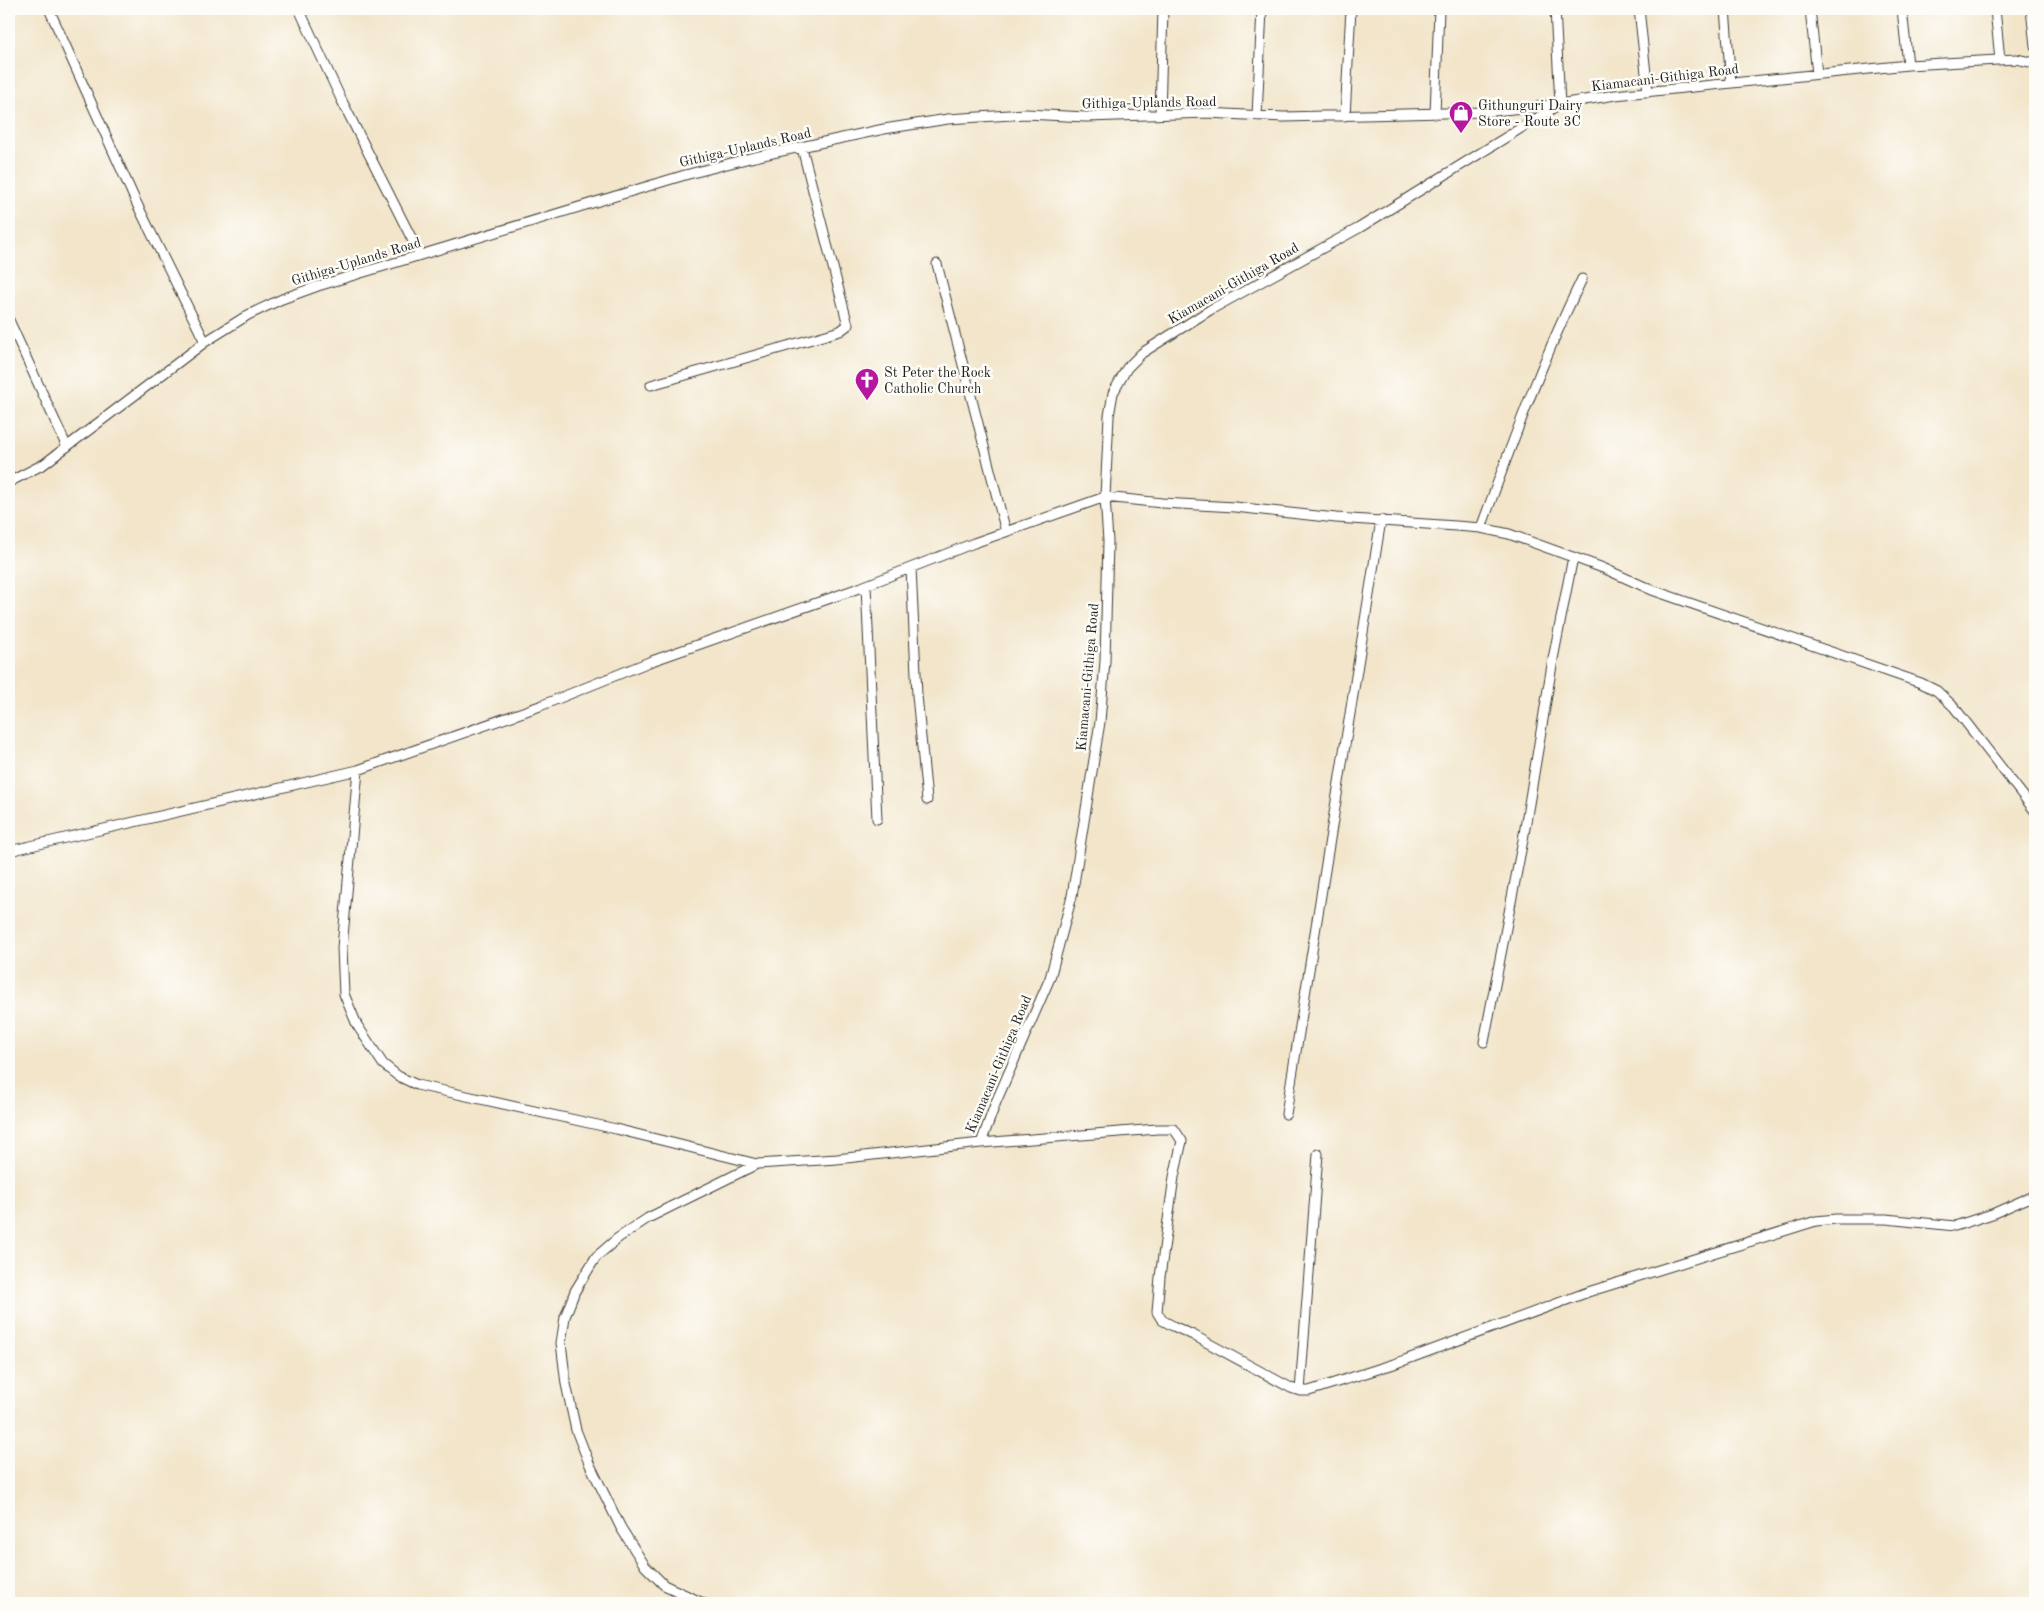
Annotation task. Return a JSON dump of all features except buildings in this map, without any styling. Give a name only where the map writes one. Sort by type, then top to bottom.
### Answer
[{"type":"street","points":[[49,9],[136,202],[205,342]]},
{"type":"street","points":[[299,9],[341,99],[420,255]]},
{"type":"street","points":[[1160,114],[1163,9]]},
{"type":"street","points":[[1256,116],[1262,9]]},
{"type":"street","points":[[1345,116],[1351,9]]},
{"type":"street","points":[[1435,114],[1439,9]]},
{"type":"street","points":[[1555,9],[1560,104]]},
{"type":"street","points":[[1639,9],[1648,92]]},
{"type":"street","points":[[1725,9],[1731,83]]},
{"type":"street","points":[[1810,9],[1817,74]]},
{"type":"street","points":[[1902,9],[1908,65]]},
{"type":"street","points":[[1995,9],[2000,60]]},
{"type":"street","points":[[2031,9],[2035,46]]},
{"type":"street","name":"Kiamacani-Githiga Road","points":[[703,1603],[664,1585],[654,1577],[621,1528],[589,1464],[576,1430],[566,1384],[561,1343],[565,1317],[575,1291],[596,1257],[618,1238],[648,1218],[757,1164],[837,1160],[981,1143],[996,1102],[1050,978],[1072,896],[1100,722],[1105,662],[1108,541],[1105,497],[1109,416],[1113,393],[1127,368],[1142,353],[1210,310],[1359,228],[1560,104],[1648,92],[1908,65],[2016,59],[2035,63]]},
{"type":"street","name":"Githiga-Uplands Road","points":[[9,482],[44,464],[205,342],[248,315],[282,299],[318,286],[685,175],[750,158],[884,129],[967,117],[1026,114],[1086,117],[1208,113],[1256,116],[1345,116],[1484,112],[1560,104]]},
{"type":"street","points":[[651,385],[840,331],[848,325],[802,148]]},
{"type":"street","points":[[937,264],[1006,532]]},
{"type":"street","points":[[1481,528],[1522,415],[1558,327],[1582,279]]},
{"type":"street","points":[[9,320],[67,447]]},
{"type":"street","points":[[9,851],[358,770],[540,706],[649,662],[866,586],[1006,532],[1105,497],[1162,503],[1235,507],[1336,518],[1481,528],[1509,534],[1573,557],[1652,590],[1937,691],[1954,707],[2035,811]]},
{"type":"street","points":[[1286,1114],[1381,520]]},
{"type":"street","points":[[1484,1042],[1523,840],[1553,659],[1573,557]]},
{"type":"street","points":[[911,568],[917,695],[927,800]]},
{"type":"street","points":[[866,586],[877,819]]},
{"type":"street","points":[[358,770],[342,948],[344,994],[357,1025],[383,1064],[398,1076],[417,1085],[616,1129],[757,1164]]},
{"type":"street","points":[[981,1143],[1174,1129],[1182,1141],[1174,1178],[1157,1312],[1162,1320],[1290,1388],[1300,1391],[1309,1391],[1397,1363],[1606,1286],[1816,1221],[1886,1219],[1956,1226],[1992,1214],[2035,1195]]},
{"type":"street","points":[[1300,1391],[1318,1154]]},
{"type":"place","name":"Githunguri Dairy Store - Route 3C","points":[[1461,134]]},
{"type":"place","name":"St Peter the Rock Catholic Church","points":[[867,401]]}]
